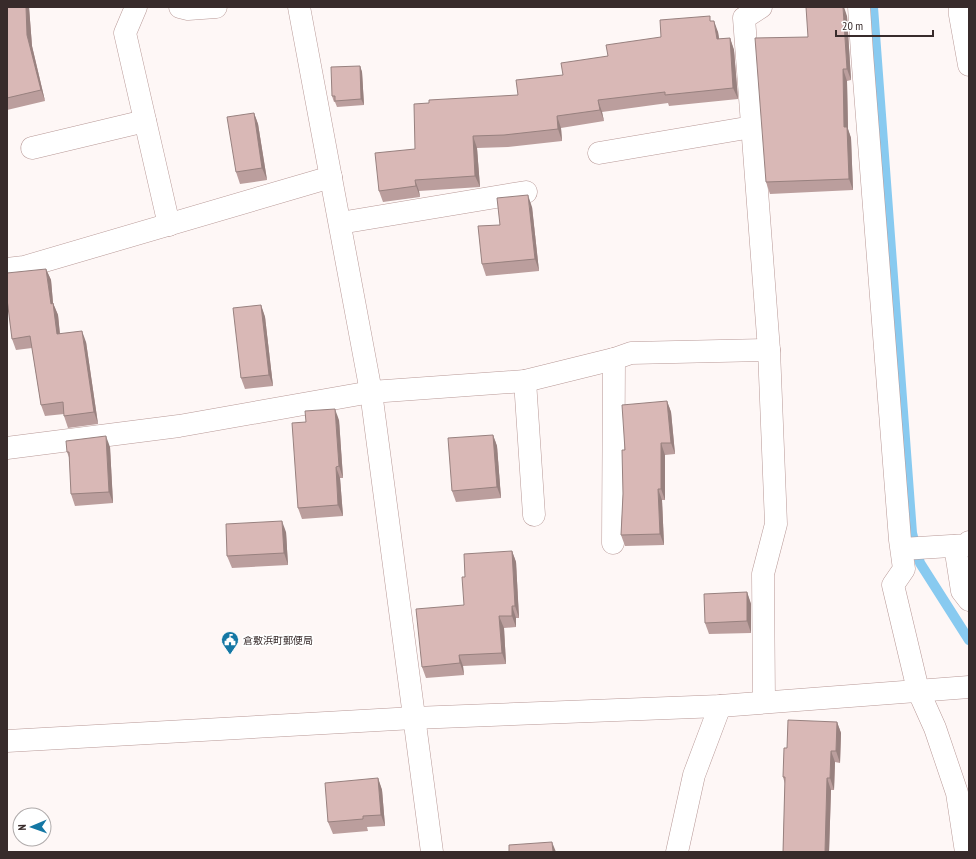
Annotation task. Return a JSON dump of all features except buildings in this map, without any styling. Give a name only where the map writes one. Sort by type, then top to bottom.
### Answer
[{"type":"street","points":[[136,7],[125,33],[169,224]]},
{"type":"street","points":[[180,7],[188,9],[216,7]]},
{"type":"street","points":[[299,7],[371,392],[432,852]]},
{"type":"street","points":[[761,7],[744,18],[769,350],[776,524],[763,574],[764,702]]},
{"type":"street","points":[[859,7],[862,53],[911,549],[904,568],[893,585],[918,690],[935,728],[957,793],[966,852]]},
{"type":"street","points":[[960,7],[960,15],[969,65]]},
{"type":"street","points":[[32,148],[145,121]]},
{"type":"street","points":[[599,153],[752,127]]},
{"type":"street","points":[[7,269],[24,267],[331,177]]},
{"type":"street","points":[[340,223],[526,192]]},
{"type":"street","points":[[7,448],[179,426],[371,392],[525,381],[631,354],[769,350]]},
{"type":"street","points":[[613,542],[614,359]]},
{"type":"street","points":[[525,381],[534,515]]},
{"type":"street","points":[[911,549],[962,544],[962,591],[969,600]]},
{"type":"street","points":[[7,741],[414,718],[720,706],[969,687]]},
{"type":"street","points":[[677,852],[694,774],[720,706]]},
{"type":"waterway","points":[[873,7],[912,533],[920,563],[969,640]]},
{"type":"place","name":"倉敷浜町郵便局","points":[[230,655]]}]
